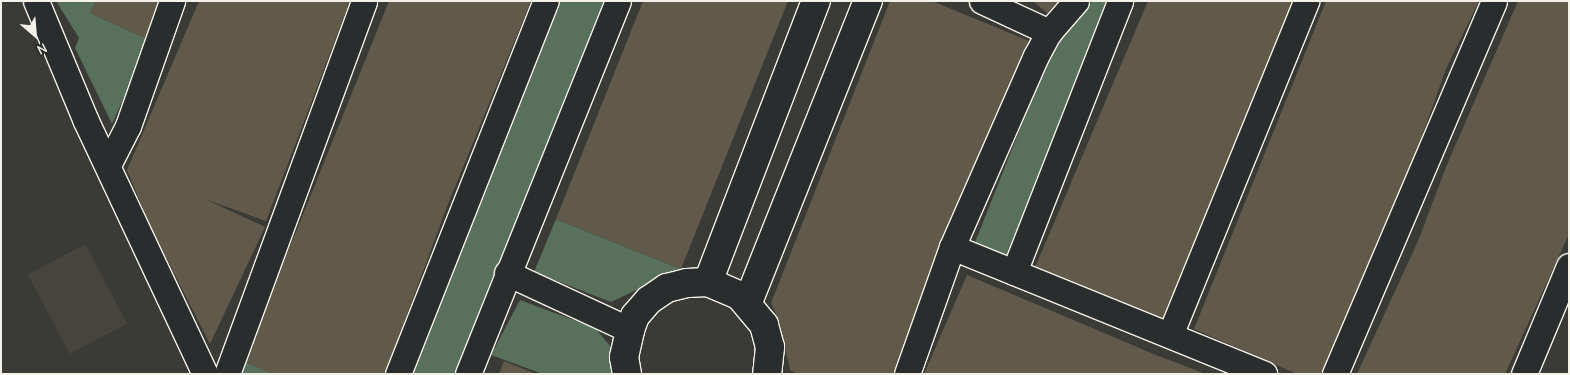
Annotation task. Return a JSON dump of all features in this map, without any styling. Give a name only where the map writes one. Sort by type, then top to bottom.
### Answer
[{"type":"street","points":[[36,1],[85,119],[204,374]]},
{"type":"street","points":[[108,165],[128,126],[172,1]]},
{"type":"street","points":[[227,374],[364,1]]},
{"type":"street","points":[[398,374],[546,1]]},
{"type":"street","points":[[468,374],[618,1]]},
{"type":"street","points":[[708,282],[816,1]]},
{"type":"street","points":[[748,302],[868,1]]},
{"type":"street","points":[[982,1],[1049,32]]},
{"type":"street","points":[[907,374],[952,247],[1049,32],[1076,1]]},
{"type":"street","points":[[1014,272],[1120,1]]},
{"type":"street","points":[[1170,335],[1306,1]]},
{"type":"street","points":[[1335,374],[1494,1]]},
{"type":"street","points":[[952,247],[1264,374]]},
{"type":"street","points":[[1524,374],[1569,266]]},
{"type":"street","points":[[507,273],[630,330]]},
{"type":"street","points":[[627,374],[624,357],[630,330],[635,316],[649,300],[667,288],[687,283],[708,282],[724,287],[748,302],[764,325],[770,347],[771,372]]},
{"type":"shaded area","points":[[85,244],[127,323],[70,354],[28,275]]},
{"type":"green space","points":[[56,1],[96,1],[90,13],[150,40],[112,124],[75,48],[79,38]]},
{"type":"green space","points":[[560,1],[609,1],[457,374],[413,374]]},
{"type":"green space","points":[[1093,1],[1115,1],[1013,263],[974,245],[1047,61],[1071,24]]},
{"type":"green space","points":[[556,219],[681,269],[611,302],[534,272]]},
{"type":"green space","points":[[520,300],[595,328],[611,347],[618,374],[543,374],[491,355]]},
{"type":"green space","points":[[240,360],[274,374],[236,374]]},
{"type":"building","points":[[96,1],[163,1],[150,40],[90,13]]},
{"type":"building","points":[[199,1],[350,1],[266,221],[205,199],[265,227],[210,344],[150,226],[127,170]]},
{"type":"building","points":[[389,1],[531,1],[448,204],[385,374],[274,374],[240,360],[296,232]]},
{"type":"building","points":[[643,1],[788,1],[681,269],[556,219]]},
{"type":"building","points":[[890,1],[932,1],[1029,41],[893,374],[798,374],[790,370],[780,324],[771,303]]},
{"type":"building","points":[[1033,1],[1059,1],[1047,13]]},
{"type":"building","points":[[1148,1],[1294,1],[1167,323],[1034,270]]},
{"type":"building","points":[[1326,1],[1479,1],[1446,69],[1390,225],[1329,374],[1297,374],[1194,329]]},
{"type":"building","points":[[1518,1],[1569,1],[1569,234],[1505,374],[1357,374],[1418,241],[1446,167]]},
{"type":"building","points":[[967,275],[1156,355],[1206,374],[924,374]]},
{"type":"building","points":[[504,361],[536,374],[499,374]]}]
